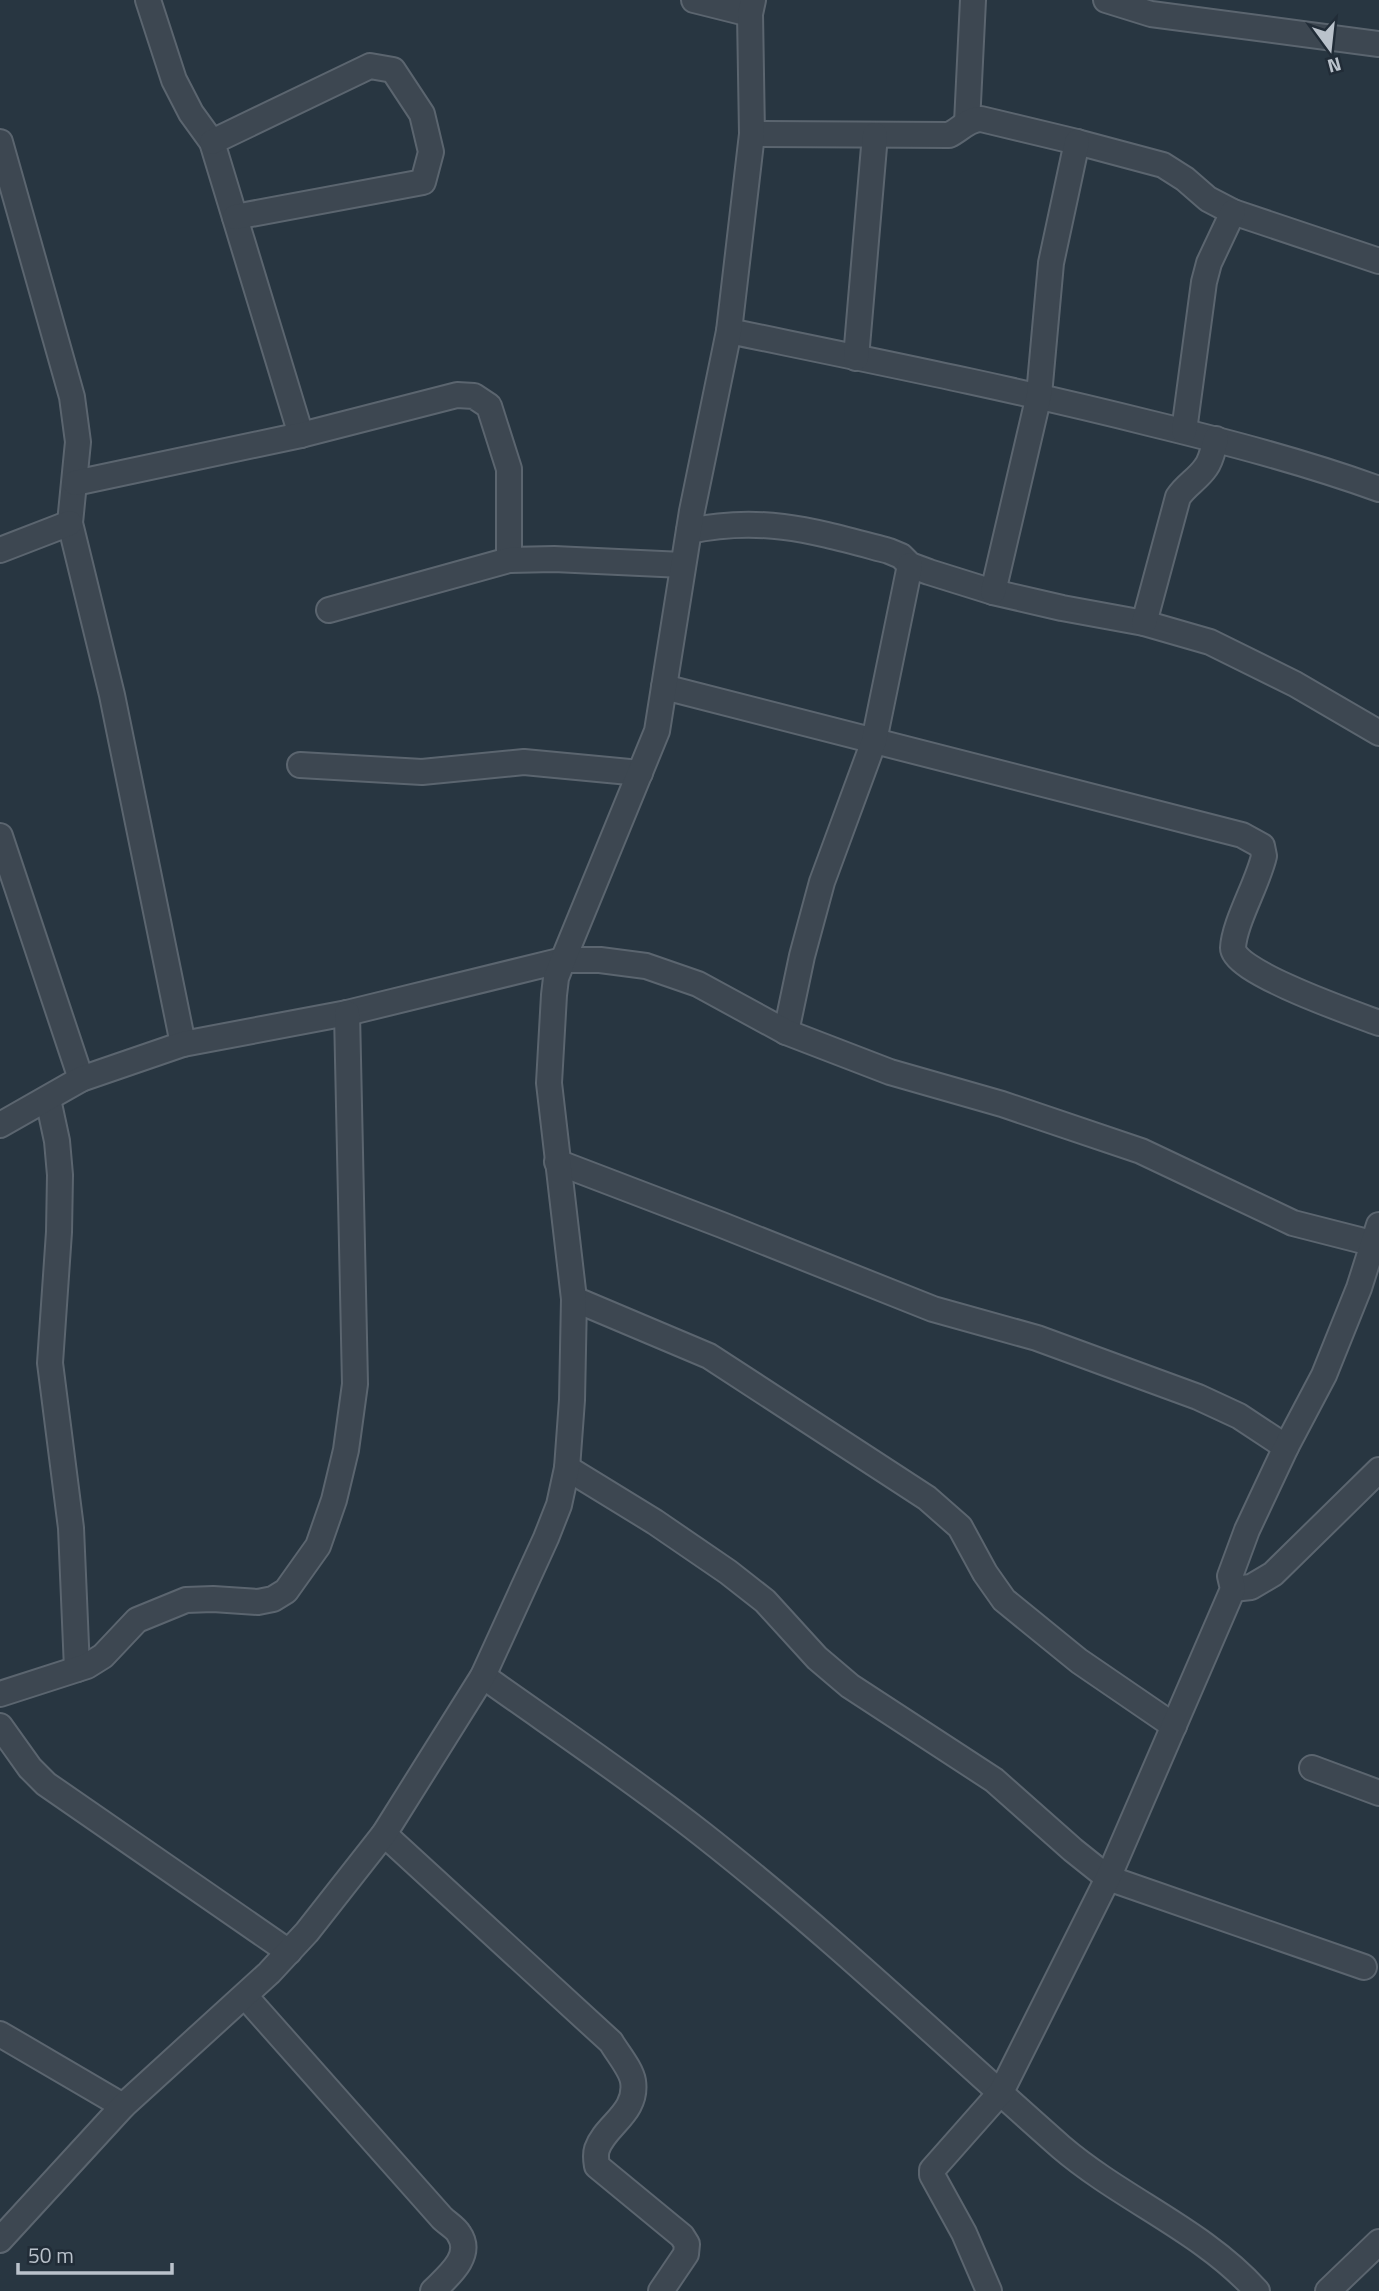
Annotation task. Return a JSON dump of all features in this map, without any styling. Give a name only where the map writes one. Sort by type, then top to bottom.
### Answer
[{"type":"street","points":[[148,0],[174,80],[191,113],[212,142],[301,435]]},
{"type":"street","points":[[0,2240],[123,2106],[245,1996],[289,1952],[384,1834],[483,1676],[559,1505],[567,1468],[572,1411],[574,1299],[549,1083],[556,978],[657,731],[689,531],[729,331],[752,134],[752,7],[694,0]]},
{"type":"street","points":[[967,123],[973,0]]},
{"type":"street","points":[[1106,0],[1151,14],[1379,44]]},
{"type":"street","points":[[212,142],[370,66],[393,70],[422,114],[431,152],[424,182],[235,218]]},
{"type":"street","points":[[752,134],[949,135],[974,119],[981,119],[1163,165],[1208,199],[1233,212],[1379,261]]},
{"type":"street","points":[[856,358],[875,135]]},
{"type":"street","points":[[0,142],[72,397],[78,442],[70,523],[112,695],[183,1044]]},
{"type":"street","points":[[993,592],[1039,395],[1051,263],[1077,142]]},
{"type":"street","points":[[1184,431],[1204,282],[1209,263],[1233,212]]},
{"type":"street","points":[[729,331],[1039,395],[1216,439],[1320,468],[1379,489]]},
{"type":"street","points":[[75,483],[301,435],[457,395],[474,396],[489,406],[509,469],[509,560]]},
{"type":"street","points":[[1144,623],[1178,497],[1186,485],[1209,464],[1216,439]]},
{"type":"street","points":[[0,550],[70,523]]},
{"type":"street","points":[[689,531],[718,525],[795,527],[890,551],[901,556],[910,565],[993,592],[1144,623],[1210,642],[1295,684],[1379,733]]},
{"type":"street","points":[[329,610],[509,560],[554,559],[683,565]]},
{"type":"street","points":[[786,1032],[802,956],[822,882],[874,741],[910,565]]},
{"type":"street","points":[[664,687],[1242,835],[1262,846],[1265,856],[1236,935],[1233,951],[1237,959],[1280,984],[1379,1023]]},
{"type":"street","points":[[300,765],[422,772],[524,762],[640,773]]},
{"type":"street","points":[[0,836],[81,1079]]},
{"type":"street","points":[[0,1125],[81,1079],[183,1044],[346,1013],[563,960],[600,960],[646,966],[698,984],[786,1032],[890,1072],[1002,1104],[1141,1151],[1293,1223],[1377,1238],[1324,1375],[1247,1530],[1230,1576],[1233,1589],[1108,1878],[1001,2092],[932,2170],[932,2175],[964,2233],[989,2291]]},
{"type":"street","points":[[0,1694],[87,1666],[103,1656],[136,1620],[186,1600],[258,1602],[273,1599],[286,1591],[318,1546],[334,1500],[346,1450],[355,1384],[346,1013]]},
{"type":"street","points":[[48,1099],[57,1141],[60,1175],[50,1363],[71,1528],[78,1669]]},
{"type":"street","points":[[558,1162],[933,1309],[1037,1338],[1198,1396],[1239,1416],[1286,1447]]},
{"type":"street","points":[[574,1299],[709,1356],[928,1498],[960,1527],[985,1573],[1004,1600],[1079,1661],[1174,1726]]},
{"type":"street","points":[[567,1468],[655,1522],[728,1572],[765,1601],[817,1658],[850,1686],[994,1780],[1108,1878],[1364,1967]]},
{"type":"street","points":[[1233,1589],[1251,1587],[1273,1574],[1379,1470]]},
{"type":"street","points":[[483,1676],[701,1833],[814,1925],[1081,2162],[1126,2196],[1207,2246],[1257,2291]]},
{"type":"street","points":[[0,1726],[30,1768],[46,1784],[289,1952]]},
{"type":"street","points":[[1312,1768],[1379,1793]]},
{"type":"street","points":[[384,1834],[611,2042],[633,2079],[633,2088],[628,2110],[597,2146],[597,2165],[682,2236],[687,2244],[685,2254],[661,2291]]},
{"type":"street","points":[[245,1996],[459,2234],[463,2251],[461,2259],[433,2291]]},
{"type":"street","points":[[0,2034],[123,2106]]},
{"type":"street","points":[[1328,2291],[1379,2242]]}]
